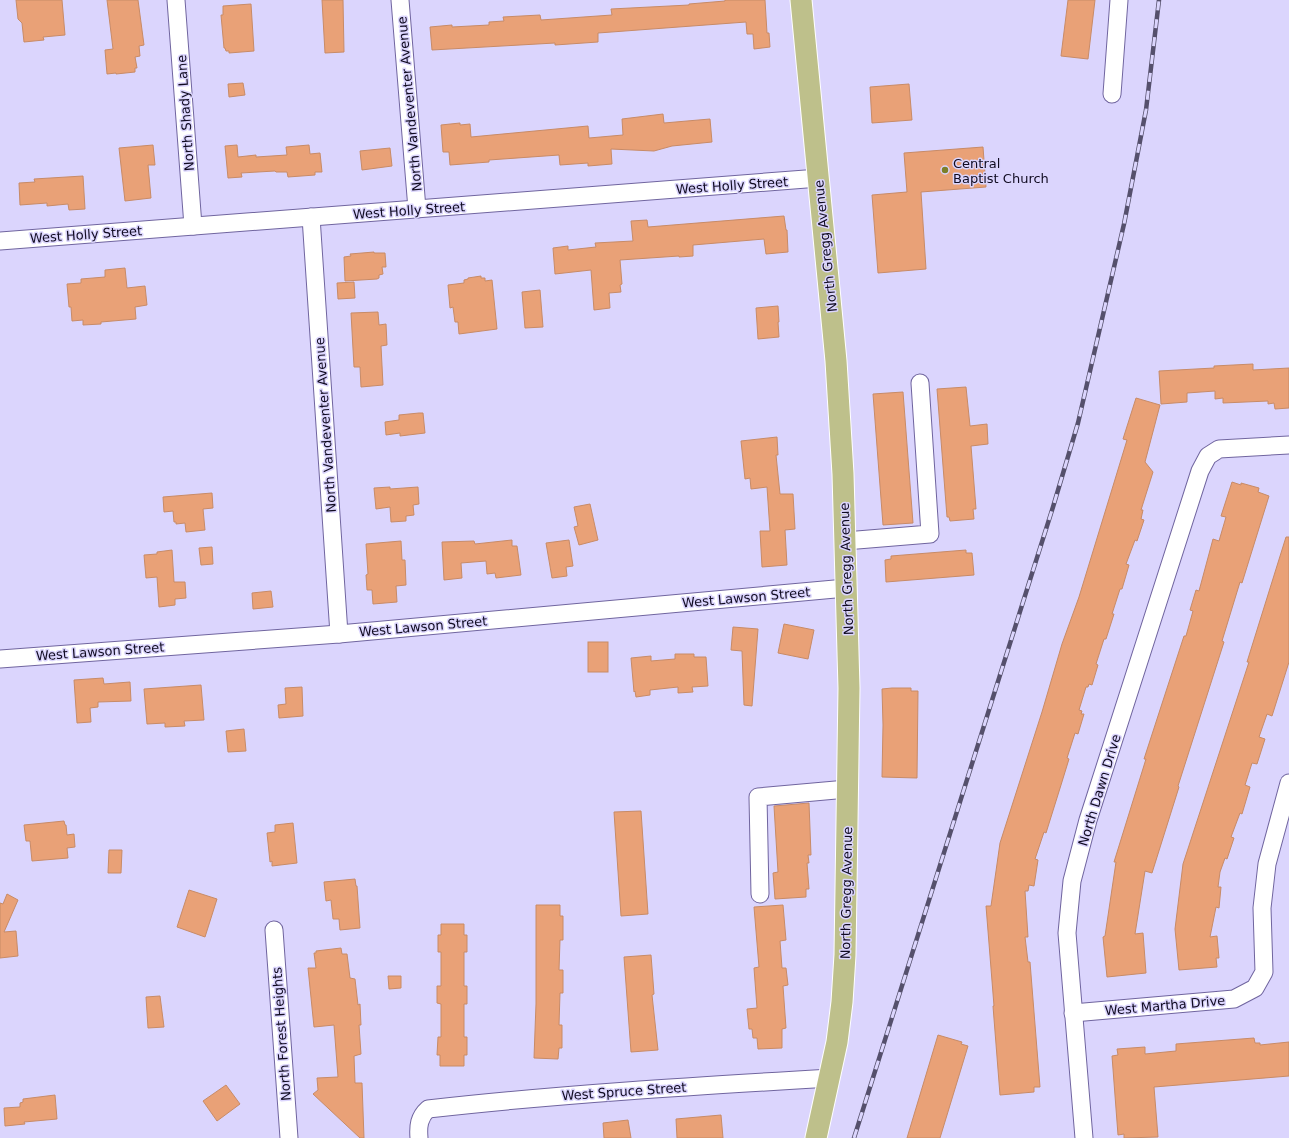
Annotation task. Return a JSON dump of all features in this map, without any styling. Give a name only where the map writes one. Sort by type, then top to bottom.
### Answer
[{"type":"main road","name":"North Gregg Avenue","points":[[802,0],[836,361],[843,474],[849,688],[845,955],[837,1042],[816,1138]]},
{"type":"street","name":"North Shady Lane","points":[[176,0],[193,226]]},
{"type":"street","name":"North Vandeventer Avenue","points":[[400,0],[417,209]]},
{"type":"street","points":[[1112,94],[1119,0]]},
{"type":"street","name":"West Holly Street","points":[[0,241],[819,178]]},
{"type":"street","name":"North Vandeventer Avenue","points":[[310,217],[339,634]]},
{"type":"street","points":[[845,541],[930,534],[920,383]]},
{"type":"street","name":"North Dawn Drive","points":[[1084,1138],[1067,933],[1072,881],[1088,820],[1190,501],[1200,471],[1208,456],[1219,449],[1289,445]]},
{"type":"street","name":"West Lawson Street","points":[[0,659],[339,634],[846,588]]},
{"type":"street","name":"West Martha Drive","points":[[1073,1013],[1234,999],[1255,988],[1264,972],[1262,908],[1267,864],[1289,783]]},
{"type":"street","points":[[760,894],[758,797],[847,789]]},
{"type":"street","name":"North Forest Heights","points":[[274,930],[289,1138]]},
{"type":"street","name":"West Spruce Street","points":[[419,1138],[421,1115],[428,1109],[504,1100],[830,1078]]},
{"type":"building","points":[[16,0],[62,0],[65,35],[43,37],[44,40],[24,42],[22,23],[18,19]]},
{"type":"building","points":[[107,0],[138,0],[144,45],[139,46],[140,56],[135,57],[137,68],[135,68],[135,72],[107,74],[105,50],[113,49]]},
{"type":"building","points":[[322,0],[343,0],[344,52],[325,53]]},
{"type":"building","points":[[725,0],[765,0],[767,33],[769,33],[770,47],[754,49],[753,34],[747,34],[746,22],[598,33],[598,42],[432,50],[430,27],[452,25],[452,27],[489,25],[489,22],[504,21],[503,17],[540,15],[541,20],[612,15],[611,9],[689,5]]},
{"type":"building","points":[[1068,0],[1095,0],[1088,59],[1061,56]]},
{"type":"building","points":[[251,4],[254,51],[229,53],[229,51],[226,51],[224,48],[221,15],[223,15],[223,6]]},
{"type":"building","points":[[243,83],[245,95],[229,97],[228,84]]},
{"type":"building","points":[[909,84],[912,120],[872,123],[870,87]]},
{"type":"building","points":[[663,114],[664,123],[710,119],[712,142],[672,146],[654,151],[611,149],[612,164],[588,166],[588,163],[560,165],[559,155],[489,160],[489,162],[450,165],[449,152],[443,152],[441,125],[460,123],[460,125],[470,124],[471,137],[588,126],[589,138],[623,135],[622,119]]},
{"type":"building","points":[[153,145],[155,165],[148,165],[151,198],[125,201],[119,148]]},
{"type":"building","points":[[237,145],[238,157],[256,155],[256,157],[287,155],[286,147],[309,145],[310,154],[320,153],[322,172],[315,172],[315,175],[288,177],[287,172],[275,171],[241,173],[242,177],[228,178],[225,146]]},
{"type":"building","name":"Central Baptist Church","points":[[983,147],[986,187],[921,192],[926,269],[878,273],[872,195],[907,192],[904,153]]},
{"type":"building","points":[[390,148],[392,166],[362,170],[360,151]]},
{"type":"building","points":[[83,176],[85,209],[69,210],[68,204],[47,206],[47,203],[20,205],[19,183],[35,182],[34,179]]},
{"type":"building","points":[[784,216],[787,230],[788,252],[766,254],[764,239],[693,245],[693,256],[620,260],[622,284],[620,285],[621,292],[609,293],[610,308],[594,310],[591,270],[555,274],[553,248],[568,246],[568,250],[596,247],[595,243],[633,241],[631,221],[647,220],[648,227]]},
{"type":"building","points":[[374,252],[385,253],[386,267],[382,267],[383,274],[379,275],[379,278],[345,281],[344,257],[351,256],[350,254]]},
{"type":"building","points":[[125,268],[127,288],[145,286],[147,305],[135,307],[136,319],[83,325],[83,320],[72,321],[67,284],[81,283],[81,279],[105,277],[105,270]]},
{"type":"building","points":[[481,276],[481,278],[485,278],[485,281],[492,280],[497,329],[459,334],[458,322],[455,322],[453,307],[450,308],[448,285],[464,283],[464,280],[468,278]]},
{"type":"building","points":[[354,282],[355,298],[338,299],[337,283]]},
{"type":"building","points":[[540,290],[543,327],[525,328],[522,292]]},
{"type":"building","points":[[778,306],[779,337],[758,339],[756,308]]},
{"type":"building","points":[[378,312],[379,325],[386,324],[387,345],[381,346],[383,385],[361,387],[360,367],[354,367],[351,313]]},
{"type":"building","points":[[1253,364],[1253,370],[1289,368],[1289,408],[1275,409],[1274,403],[1268,404],[1268,401],[1223,403],[1223,398],[1215,399],[1215,391],[1187,393],[1187,402],[1161,404],[1159,371]]},
{"type":"building","points":[[966,387],[970,426],[987,424],[988,444],[971,446],[976,509],[973,509],[974,519],[950,521],[949,517],[947,517],[937,389]]},
{"type":"building","points":[[903,392],[913,523],[883,525],[873,394]]},
{"type":"building","points":[[1136,398],[1160,405],[1145,462],[1153,472],[1141,510],[1143,510],[1141,519],[1144,520],[1137,541],[1135,540],[1126,564],[1129,565],[1122,589],[1120,589],[1112,614],[1114,614],[1106,639],[1104,639],[1096,664],[1098,665],[1092,685],[1089,684],[1088,687],[1086,687],[1079,710],[1082,711],[1081,714],[1084,714],[1078,734],[1075,733],[1067,758],[1069,759],[1046,833],[1044,832],[1035,859],[1038,860],[1034,886],[1029,885],[1028,891],[1025,891],[1028,937],[1025,937],[1028,962],[1030,962],[1040,1087],[1034,1087],[1034,1092],[1000,1095],[986,906],[991,906],[1000,843],[1113,486],[1127,440],[1123,439]]},
{"type":"building","points":[[423,413],[425,433],[400,436],[400,433],[386,435],[385,422],[399,420],[399,415]]},
{"type":"building","points":[[777,437],[778,455],[776,455],[780,494],[793,494],[795,529],[785,530],[787,565],[762,567],[760,531],[770,531],[767,487],[751,489],[750,478],[745,479],[741,441]]},
{"type":"building","points":[[1232,482],[1259,488],[1258,492],[1269,496],[1242,583],[1240,582],[1222,641],[1224,642],[1152,873],[1145,871],[1135,934],[1143,933],[1146,973],[1107,977],[1103,937],[1105,936],[1116,862],[1114,862],[1146,759],[1144,759],[1184,636],[1186,636],[1193,611],[1190,610],[1196,590],[1199,591],[1213,539],[1219,541],[1226,517],[1221,516]]},
{"type":"building","points":[[390,487],[390,489],[418,487],[419,504],[413,505],[414,515],[406,516],[406,521],[391,522],[390,507],[376,509],[374,488]]},
{"type":"building","points":[[212,493],[213,508],[203,509],[205,530],[186,532],[185,523],[176,524],[176,522],[174,522],[173,511],[164,512],[163,497]]},
{"type":"building","points":[[590,504],[598,540],[579,545],[574,527],[578,526],[574,507]]},
{"type":"building","points":[[1286,537],[1289,537],[1289,662],[1272,716],[1267,714],[1259,737],[1265,739],[1257,764],[1252,763],[1245,785],[1250,787],[1242,814],[1240,813],[1231,837],[1234,838],[1227,859],[1225,858],[1220,872],[1218,887],[1221,887],[1219,908],[1216,907],[1210,937],[1217,936],[1219,958],[1216,958],[1217,967],[1179,970],[1175,929],[1183,864],[1249,662],[1247,662]]},
{"type":"building","points":[[512,540],[512,546],[517,546],[521,575],[496,578],[495,573],[487,574],[486,561],[461,563],[462,578],[444,580],[442,542],[474,541],[475,544]]},
{"type":"building","points":[[569,540],[573,566],[566,567],[567,576],[552,578],[546,543]]},
{"type":"building","points":[[401,541],[402,560],[405,560],[406,585],[396,586],[397,602],[373,604],[372,590],[367,590],[366,575],[368,574],[366,544]]},
{"type":"building","points":[[212,547],[213,564],[201,565],[199,548]]},
{"type":"building","points":[[172,550],[174,582],[185,582],[186,598],[175,599],[175,605],[159,607],[157,577],[146,578],[144,555],[157,554],[157,552]]},
{"type":"building","points":[[966,550],[966,553],[972,553],[974,575],[886,582],[885,560],[891,559],[891,556]]},
{"type":"building","points":[[271,591],[273,607],[253,609],[252,593]]},
{"type":"building","points":[[784,624],[814,630],[808,659],[778,653]]},
{"type":"building","points":[[733,627],[758,629],[752,706],[744,705],[742,651],[731,650]]},
{"type":"building","points":[[588,642],[608,642],[608,672],[588,672]]},
{"type":"building","points":[[675,654],[694,654],[694,657],[706,657],[708,686],[692,687],[693,692],[678,693],[678,687],[650,690],[650,695],[636,697],[635,691],[634,692],[631,658],[651,656],[651,661],[675,659]]},
{"type":"building","points":[[103,678],[104,684],[130,682],[131,701],[98,702],[98,707],[90,708],[91,722],[77,723],[74,680]]},
{"type":"building","points":[[201,685],[204,720],[184,721],[185,726],[165,727],[165,723],[147,724],[144,689]]},
{"type":"building","points":[[302,687],[303,716],[279,718],[278,705],[286,704],[285,688]]},
{"type":"building","points":[[911,688],[911,691],[918,691],[917,778],[882,777],[882,689]]},
{"type":"building","points":[[244,729],[246,751],[228,752],[226,731]]},
{"type":"building","points":[[809,803],[811,855],[808,855],[809,863],[807,863],[809,889],[806,889],[806,897],[775,899],[773,873],[778,872],[774,806]]},
{"type":"building","points":[[641,811],[648,914],[621,916],[614,812]]},
{"type":"building","points":[[64,821],[67,835],[74,834],[75,847],[67,848],[68,858],[32,861],[30,841],[26,841],[24,825]]},
{"type":"building","points":[[293,823],[297,863],[272,866],[272,861],[270,862],[267,833],[275,832],[275,825]]},
{"type":"building","points":[[109,850],[122,850],[121,873],[108,873]]},
{"type":"building","points":[[355,879],[357,886],[360,928],[340,930],[339,919],[333,919],[331,900],[326,901],[324,882]]},
{"type":"building","points":[[189,890],[217,899],[205,937],[177,927]]},
{"type":"building","points":[[7,894],[18,900],[4,932],[16,931],[18,956],[0,958],[0,903],[3,904]]},
{"type":"building","points":[[536,905],[560,905],[560,916],[563,916],[563,940],[560,940],[559,970],[563,970],[563,993],[560,993],[559,1025],[562,1025],[562,1048],[559,1048],[558,1059],[534,1058],[536,1004]]},
{"type":"building","points":[[783,905],[786,940],[780,941],[782,968],[786,968],[788,985],[783,986],[786,1028],[782,1029],[782,1048],[758,1049],[757,1038],[753,1038],[752,1029],[749,1029],[747,1009],[757,1008],[754,968],[759,967],[754,907]]},
{"type":"building","points":[[441,924],[464,924],[464,935],[467,935],[467,952],[464,952],[464,986],[467,986],[467,1004],[464,1004],[464,1037],[467,1037],[467,1055],[464,1055],[464,1066],[440,1066],[440,1055],[437,1055],[438,1037],[441,1037],[441,1004],[437,1003],[437,986],[441,986],[441,952],[438,952],[438,935],[441,935]]},
{"type":"building","points":[[341,948],[342,954],[347,954],[350,978],[355,979],[358,1005],[360,1004],[361,1025],[359,1025],[361,1054],[354,1056],[355,1083],[362,1083],[364,1138],[360,1138],[313,1094],[318,1090],[317,1078],[338,1077],[334,1025],[314,1027],[308,968],[316,968],[314,953],[316,953],[316,951]]},
{"type":"building","points":[[651,955],[654,994],[652,995],[658,1050],[631,1052],[624,957]]},
{"type":"building","points":[[388,976],[401,976],[401,988],[389,989]]},
{"type":"building","points":[[160,996],[164,1027],[148,1028],[146,997]]},
{"type":"building","points":[[938,1035],[962,1042],[961,1044],[968,1046],[940,1138],[907,1138]]},
{"type":"building","points":[[1254,1038],[1255,1043],[1260,1043],[1260,1045],[1289,1042],[1289,1076],[1154,1087],[1158,1137],[1124,1138],[1124,1134],[1118,1135],[1112,1056],[1118,1055],[1117,1049],[1145,1047],[1145,1054],[1176,1051],[1176,1044]]},
{"type":"building","points":[[226,1085],[240,1104],[217,1121],[203,1101]]},
{"type":"building","points":[[55,1095],[57,1119],[24,1122],[25,1124],[5,1126],[4,1108],[20,1107],[20,1103],[23,1102],[23,1099]]},
{"type":"building","points":[[721,1115],[723,1138],[677,1138],[676,1119]]},
{"type":"building","points":[[628,1120],[631,1138],[604,1138],[603,1123]]},
{"type":"railway","points":[[854,1138],[1053,507],[1078,423],[1124,224],[1146,110],[1159,0]]},
{"type":"place","name":"Central Baptist Church","points":[[945,170]]}]
